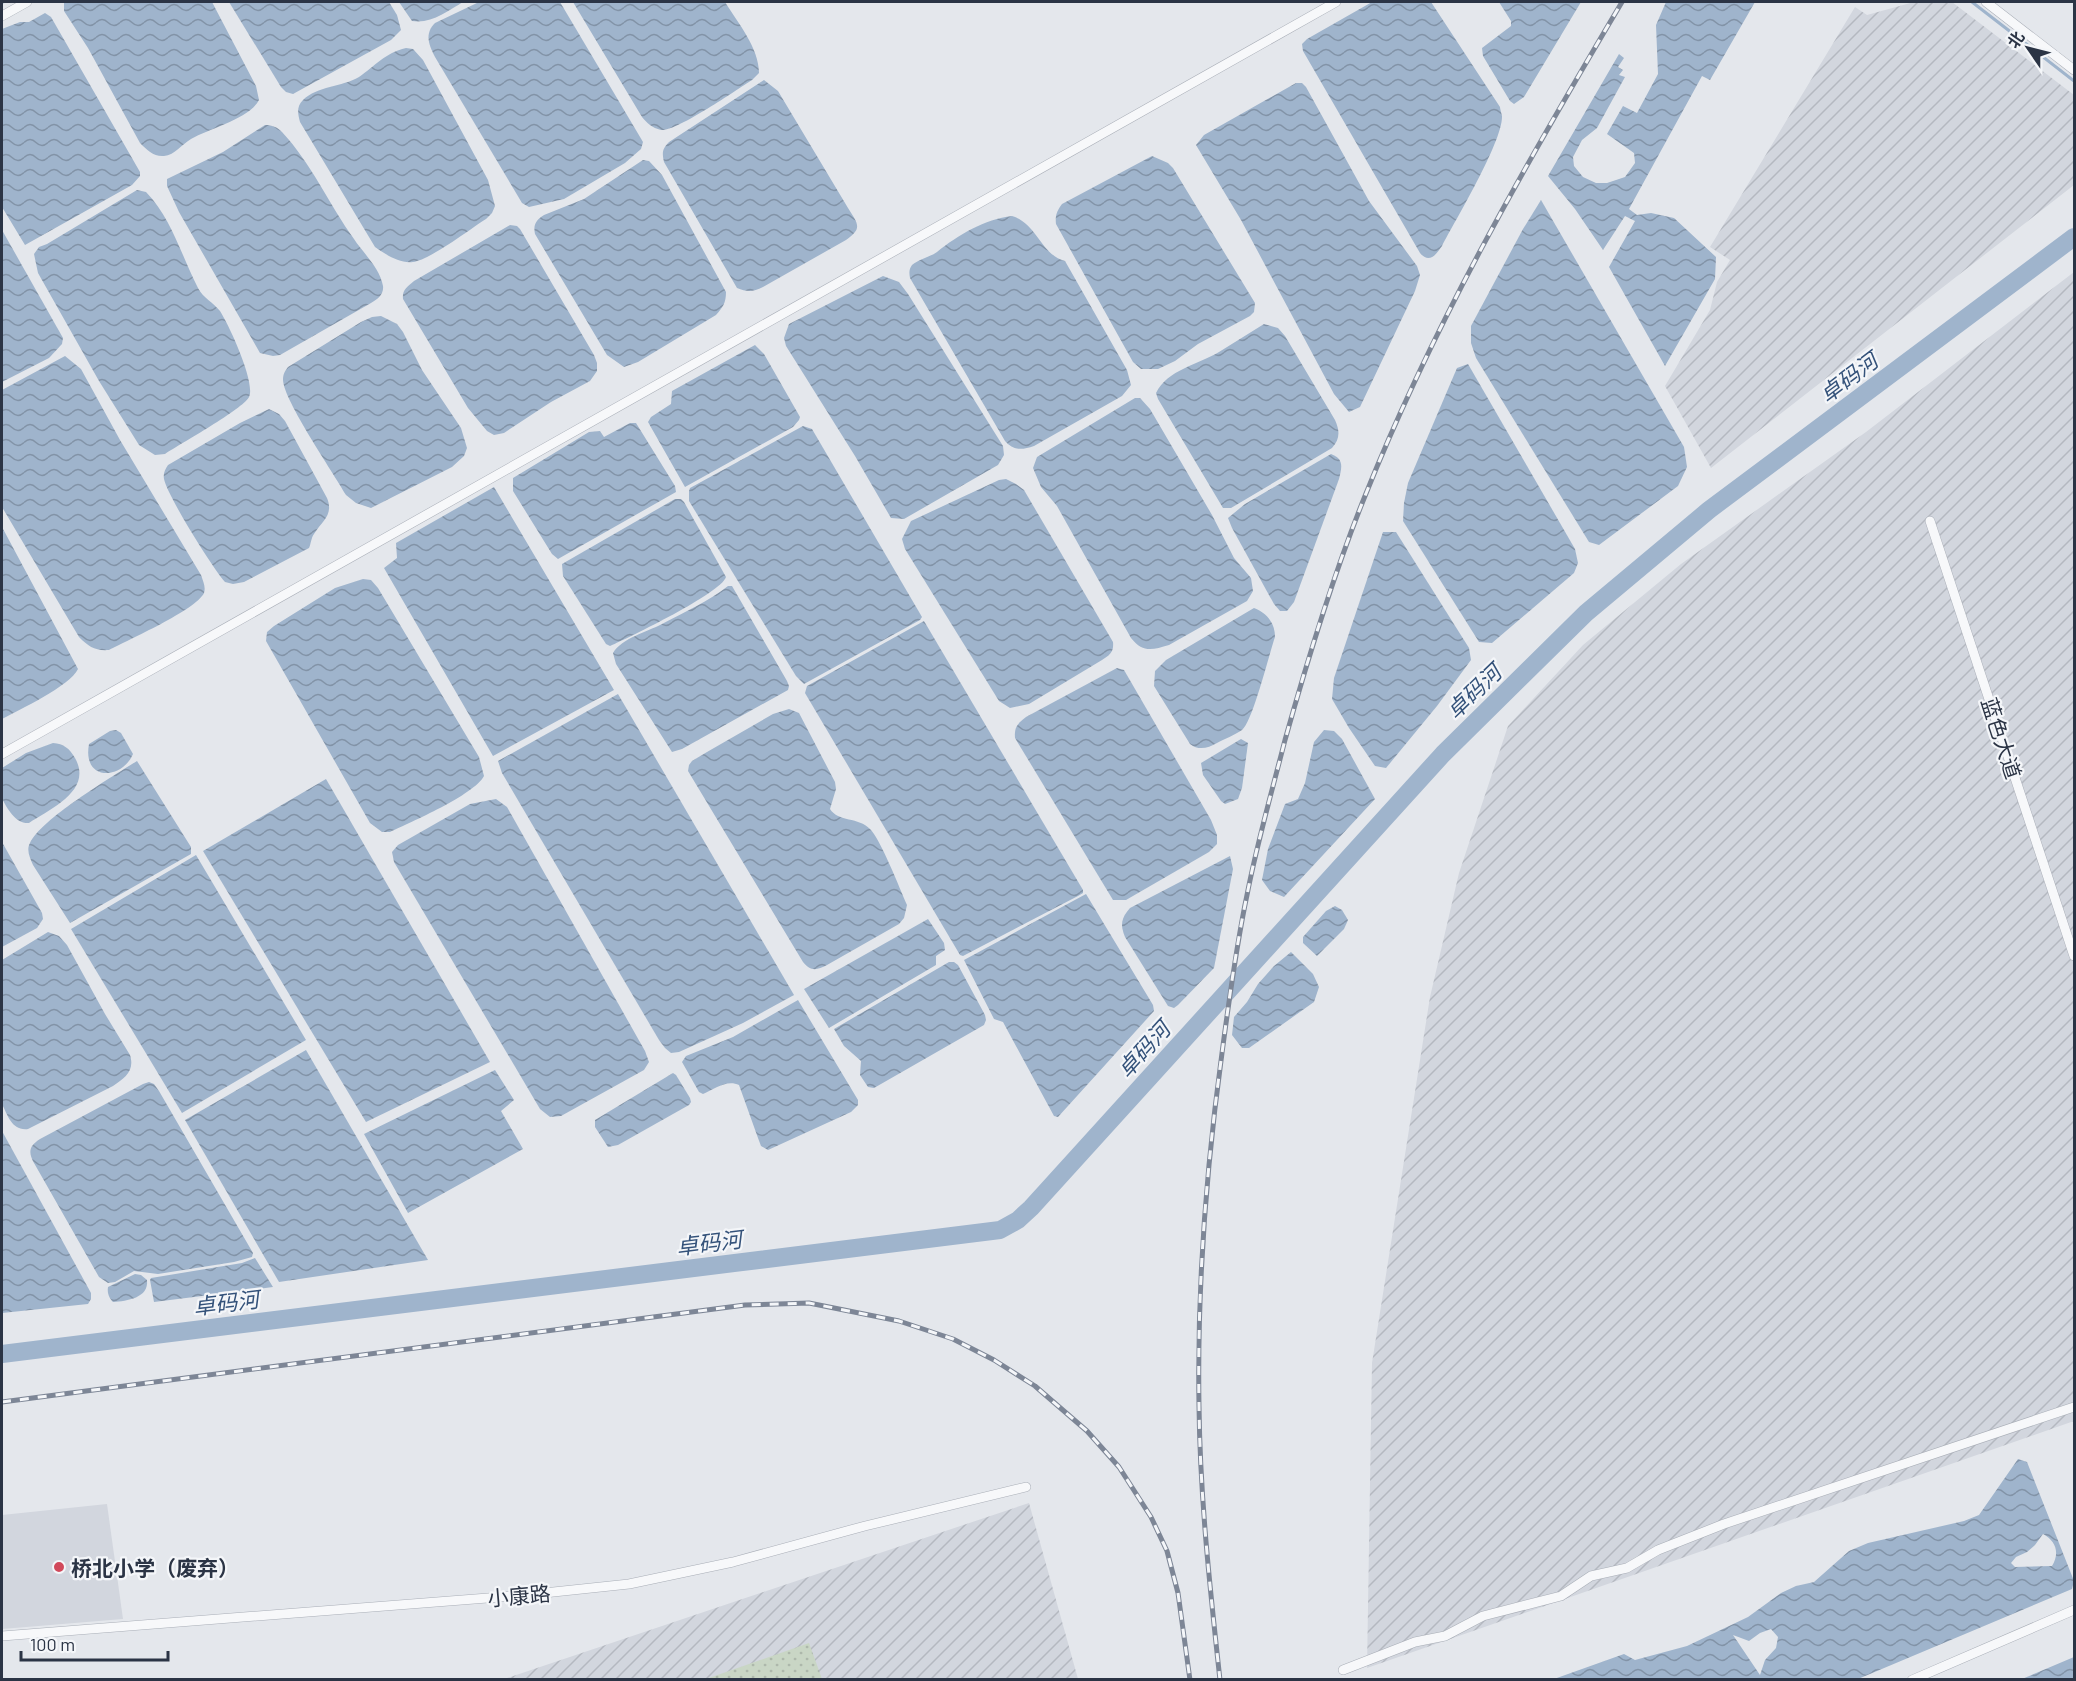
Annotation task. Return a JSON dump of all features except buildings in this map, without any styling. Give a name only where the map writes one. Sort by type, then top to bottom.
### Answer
[{"type":"street","points":[[2,16],[27,2]]},
{"type":"street","points":[[2,754],[1336,2]]},
{"type":"street","points":[[1986,2],[2074,70]]},
{"type":"street","name":"蓝色大道","points":[[1930,521],[2074,956]]},
{"type":"street","points":[[1343,1670],[1415,1642],[1445,1636],[1483,1616],[1561,1596],[1591,1576],[1627,1568],[1658,1550],[1724,1524],[2074,1407]]},
{"type":"street","name":"小康路","points":[[2,1636],[525,1595],[629,1584],[733,1562],[865,1526],[1026,1487]]},
{"type":"street","points":[[1912,1680],[2074,1610]]},
{"type":"shaded area","points":[[1914,2],[1952,2],[2074,95],[2074,185],[1711,468],[1665,386],[1710,310],[1717,282],[1730,260],[1710,247],[1855,7],[1867,15]]},
{"type":"shaded area","points":[[2074,272],[2074,1421],[1367,1668],[1372,1363],[1430,997],[1459,873],[1508,726],[1583,645],[1681,564],[1866,432]]},
{"type":"shaded area","points":[[1029,1503],[1078,1679],[501,1680]]},
{"type":"shaded area","name":"桥北小学（废弃）","points":[[107,1504],[123,1619],[2,1629],[2,1515]]},
{"type":"green space","points":[[809,1643],[822,1679],[706,1679]]},
{"type":"water","points":[[64,2],[212,2],[256,86],[259,100],[247,113],[191,139],[172,154],[160,156],[154,154],[140,143],[88,48],[64,11]]},
{"type":"water","points":[[229,2],[389,2],[397,15],[401,30],[391,40],[293,94],[281,87]]},
{"type":"water","points":[[399,2],[463,2],[426,21],[412,21]]},
{"type":"water","points":[[479,2],[560,2],[643,142],[641,149],[625,163],[564,199],[529,207],[522,203],[429,44],[430,31],[435,23]]},
{"type":"water","points":[[573,2],[725,2],[752,45],[759,73],[752,80],[692,118],[669,129],[658,129],[642,117]]},
{"type":"water","points":[[1372,2],[1431,2],[1500,107],[1502,115],[1500,128],[1487,162],[1442,246],[1435,255],[1429,258],[1420,253],[1303,51],[1302,44],[1307,39]]},
{"type":"water","points":[[1499,2],[1581,2],[1524,97],[1514,104],[1483,56],[1482,48],[1511,26],[1511,21]]},
{"type":"water","points":[[1666,2],[1755,2],[1710,80],[1702,76],[1629,209],[1637,215],[1651,213],[1674,218],[1716,257],[1715,279],[1665,366],[1609,267],[1635,221],[1625,216],[1603,250],[1575,209],[1548,176],[1619,54],[1624,58],[1618,67],[1623,70],[1619,75],[1625,77],[1597,128],[1582,140],[1573,157],[1574,166],[1583,177],[1596,183],[1607,183],[1625,177],[1635,163],[1634,153],[1607,134],[1623,106],[1637,113],[1658,74],[1656,25]]},
{"type":"water","points":[[45,13],[51,17],[140,172],[140,176],[132,185],[25,245],[2,207],[2,29],[20,22],[29,22]]},
{"type":"water","points":[[406,48],[413,49],[423,60],[488,180],[495,206],[486,219],[450,244],[413,262],[393,258],[375,247],[300,122],[298,111],[299,105],[309,95],[359,77],[386,56]]},
{"type":"water","points":[[764,80],[778,91],[854,218],[857,229],[846,240],[763,287],[747,291],[737,288],[664,162],[663,154],[669,142]]},
{"type":"water","points":[[1296,83],[1302,83],[1306,87],[1369,201],[1417,266],[1420,275],[1415,291],[1360,407],[1349,412],[1334,394],[1241,220],[1196,145],[1204,135]]},
{"type":"water","points":[[265,125],[280,130],[302,157],[345,226],[375,267],[383,286],[381,294],[374,301],[280,355],[273,356],[260,353],[179,212],[167,186],[167,179],[223,152]]},
{"type":"water","points":[[1152,156],[1168,163],[1173,168],[1255,303],[1254,312],[1250,316],[1198,344],[1175,361],[1158,369],[1141,369],[1133,362],[1056,224],[1056,218],[1062,204]]},
{"type":"water","points":[[643,160],[649,161],[662,175],[726,292],[726,296],[724,305],[716,315],[638,362],[624,367],[607,355],[535,234],[534,228],[537,221],[544,215],[584,199]]},
{"type":"water","points":[[137,190],[146,192],[163,214],[198,288],[218,308],[224,318],[245,367],[250,390],[249,397],[224,418],[165,454],[155,455],[139,445],[99,381],[38,273],[34,254],[39,247]]},
{"type":"water","points":[[1541,200],[1684,447],[1687,467],[1678,486],[1599,545],[1589,542],[1476,358],[1471,343],[1471,326]]},
{"type":"water","points":[[1012,216],[1027,225],[1057,258],[1065,261],[1127,370],[1131,385],[1122,396],[1034,446],[1022,449],[1012,447],[1005,441],[909,274],[912,265],[934,254],[963,234],[992,220]]},
{"type":"water","points":[[510,225],[520,229],[594,355],[597,371],[590,381],[551,402],[504,433],[494,435],[487,431],[468,408],[403,299],[403,293],[414,281]]},
{"type":"water","points":[[2,230],[63,338],[62,344],[49,358],[2,382]]},
{"type":"water","points":[[883,276],[899,282],[908,294],[1003,446],[1004,455],[998,465],[904,519],[891,518],[786,346],[784,338],[789,324]]},
{"type":"water","points":[[381,316],[397,324],[403,332],[422,370],[461,428],[467,448],[464,456],[452,467],[371,508],[356,503],[346,495],[291,404],[283,378],[288,367],[361,322]]},
{"type":"water","points":[[1264,324],[1278,328],[1285,336],[1335,420],[1338,438],[1332,448],[1231,508],[1223,508],[1156,393],[1161,385],[1175,373],[1219,352]]},
{"type":"water","points":[[755,345],[764,354],[800,417],[799,420],[793,427],[685,487],[648,422],[651,417],[671,404],[672,391]]},
{"type":"water","points":[[65,356],[81,369],[120,440],[201,575],[204,586],[204,593],[188,608],[109,650],[92,648],[79,637],[2,507],[2,390]]},
{"type":"water","points":[[1468,364],[1575,549],[1578,563],[1574,573],[1492,643],[1479,642],[1403,521],[1408,483],[1457,368]]},
{"type":"water","points":[[1135,398],[1140,398],[1150,409],[1212,515],[1234,558],[1251,578],[1253,591],[1247,601],[1169,645],[1153,649],[1140,646],[1131,638],[1057,506],[1041,487],[1033,468],[1037,457]]},
{"type":"water","points":[[269,409],[279,414],[285,421],[327,498],[329,509],[326,518],[313,536],[309,548],[244,582],[233,584],[225,582],[201,548],[173,501],[164,479],[164,473],[168,465],[240,423]]},
{"type":"water","points":[[630,423],[636,423],[675,486],[676,492],[558,559],[552,554],[513,491],[513,478],[589,432],[600,431],[604,437]]},
{"type":"water","points":[[803,426],[812,429],[922,617],[804,684],[796,676],[689,501],[690,488]]},
{"type":"water","points":[[1331,454],[1338,458],[1341,464],[1339,479],[1294,602],[1287,611],[1280,611],[1274,604],[1228,518],[1245,504]]},
{"type":"water","points":[[1006,479],[1024,490],[1113,642],[1111,653],[1102,660],[1029,704],[1010,708],[999,701],[905,549],[902,539],[911,521],[999,480]]},
{"type":"water","points":[[494,487],[614,690],[493,756],[384,568],[397,558],[396,543]]},
{"type":"water","points":[[675,499],[681,499],[684,502],[726,577],[709,593],[610,646],[606,644],[563,576],[562,564]]},
{"type":"water","points":[[2,527],[78,669],[55,690],[2,719]]},
{"type":"water","points":[[1383,532],[1396,532],[1469,648],[1471,660],[1386,768],[1375,766],[1332,699],[1334,678]]},
{"type":"water","points":[[363,579],[371,580],[378,588],[479,757],[484,776],[468,791],[455,799],[390,832],[382,832],[370,823],[266,641],[267,632],[274,626],[335,588]]},
{"type":"water","points":[[728,586],[732,586],[787,681],[788,690],[682,749],[672,752],[616,664],[613,653],[622,643],[713,597]]},
{"type":"water","points":[[1254,608],[1269,619],[1274,627],[1275,637],[1251,714],[1242,730],[1236,734],[1207,747],[1193,746],[1154,686],[1155,671],[1166,660]]},
{"type":"water","points":[[924,621],[1083,890],[1083,893],[1078,896],[963,956],[960,955],[805,693],[807,686]]},
{"type":"water","points":[[1117,668],[1124,670],[1211,820],[1217,835],[1217,844],[1209,852],[1126,900],[1113,900],[1015,738],[1017,726],[1026,717]]},
{"type":"water","points":[[618,694],[794,995],[743,1023],[679,1052],[671,1053],[659,1040],[502,773],[498,761]]},
{"type":"water","points":[[789,709],[799,713],[835,782],[836,789],[830,809],[838,816],[865,825],[870,829],[884,853],[907,905],[904,918],[899,924],[817,969],[811,969],[803,962],[688,771],[692,761],[773,714]]},
{"type":"water","points":[[116,730],[121,733],[133,754],[128,763],[120,769],[104,773],[97,771],[91,765],[88,756],[89,744],[110,731]]},
{"type":"water","points":[[1324,730],[1334,731],[1342,739],[1375,799],[1284,897],[1270,891],[1262,880],[1268,849],[1285,804],[1298,799],[1305,783],[1314,742]]},
{"type":"water","points":[[1241,739],[1248,743],[1242,788],[1238,799],[1225,804],[1203,775],[1201,763]]},
{"type":"water","points":[[53,743],[68,749],[73,755],[79,769],[79,780],[67,797],[29,823],[24,823],[9,811],[2,798],[2,768],[26,753]]},
{"type":"water","points":[[137,761],[191,847],[191,854],[70,923],[33,865],[28,848],[30,843],[37,833],[62,810]]},
{"type":"water","points":[[326,779],[490,1062],[366,1122],[203,851]]},
{"type":"water","points":[[496,799],[507,807],[645,1051],[649,1062],[644,1070],[561,1116],[550,1117],[540,1109],[394,862],[392,852],[398,845],[470,804]]},
{"type":"water","points":[[2,842],[42,913],[43,919],[37,928],[2,947]]},
{"type":"water","points":[[196,855],[306,1040],[182,1113],[71,929]]},
{"type":"water","points":[[1230,856],[1233,869],[1214,968],[1178,1005],[1174,1008],[1168,1006],[1125,937],[1122,929],[1123,918],[1130,908]]},
{"type":"water","points":[[1086,894],[1153,1005],[1154,1011],[1058,1117],[1054,1116],[1003,1022],[994,1019],[964,960]]},
{"type":"water","points":[[1335,906],[1342,910],[1348,920],[1344,929],[1317,956],[1303,943],[1303,937],[1326,911]]},
{"type":"water","points":[[928,919],[944,943],[945,950],[936,956],[936,965],[829,1028],[804,989]]},
{"type":"water","points":[[48,932],[59,936],[67,945],[130,1055],[131,1065],[125,1077],[113,1086],[28,1129],[23,1129],[11,1122],[2,1104],[2,960]]},
{"type":"water","points":[[1291,952],[1313,974],[1319,987],[1314,1002],[1249,1048],[1242,1048],[1232,1035],[1234,1017],[1258,984]]},
{"type":"water","points":[[949,962],[958,965],[985,1015],[984,1025],[874,1088],[868,1087],[860,1075],[861,1061],[844,1046],[834,1029]]},
{"type":"water","points":[[798,1000],[858,1100],[858,1105],[851,1112],[768,1150],[761,1146],[739,1085],[725,1084],[703,1094],[699,1092],[682,1062],[686,1056],[733,1037]]},
{"type":"water","points":[[306,1050],[428,1260],[279,1282],[185,1120]]},
{"type":"water","points":[[495,1070],[514,1100],[501,1111],[523,1149],[408,1213],[364,1134]]},
{"type":"water","points":[[673,1073],[690,1098],[689,1105],[618,1145],[608,1147],[595,1127],[595,1120]]},
{"type":"water","points":[[149,1082],[154,1084],[159,1091],[253,1253],[252,1257],[234,1262],[158,1274],[134,1271],[115,1282],[108,1283],[99,1277],[34,1163],[31,1150],[40,1139]]},
{"type":"water","points":[[2,1131],[91,1293],[88,1304],[2,1313]]},
{"type":"water","points":[[255,1258],[273,1287],[154,1302],[151,1278],[242,1263]]},
{"type":"water","points":[[135,1274],[147,1280],[147,1286],[141,1295],[113,1302],[110,1299],[108,1287]]},
{"type":"water","points":[[2018,1459],[2027,1462],[2074,1581],[2072,1589],[1858,1679],[1554,1679],[1624,1654],[1635,1660],[1687,1646],[1748,1617],[1781,1593],[1796,1586],[1814,1582],[1849,1551],[1868,1543],[1964,1521],[1979,1515]],"holes":[[[2043,1534],[2054,1544],[2056,1556],[2052,1566],[2015,1567],[2011,1563],[2016,1557],[2027,1552]],[[1771,1629],[1778,1637],[1776,1648],[1765,1660],[1760,1675],[1733,1635],[1749,1641]]]},
{"type":"water","points":[[2074,1657],[2074,1679],[2022,1679]]},
{"type":"waterway","points":[[1972,2],[2074,81]]},
{"type":"waterway","name":"卓码河","points":[[2,1354],[1000,1230],[1018,1220],[1031,1208],[1443,754],[1586,613],[1709,510],[2074,237]]},
{"type":"railway","points":[[1220,1680],[1201,1474],[1199,1406],[1201,1273],[1211,1141],[1225,1033],[1239,934],[1260,837],[1285,740],[1322,617],[1353,526],[1392,432],[1421,368],[1484,244],[1551,122],[1622,2]]},
{"type":"railway","points":[[2,1402],[745,1305],[809,1303],[899,1321],[953,1339],[994,1360],[1035,1386],[1087,1431],[1119,1467],[1151,1517],[1167,1551],[1178,1593],[1190,1680]]},
{"type":"place","name":"桥北小学（废弃）","points":[[59,1567]]}]
